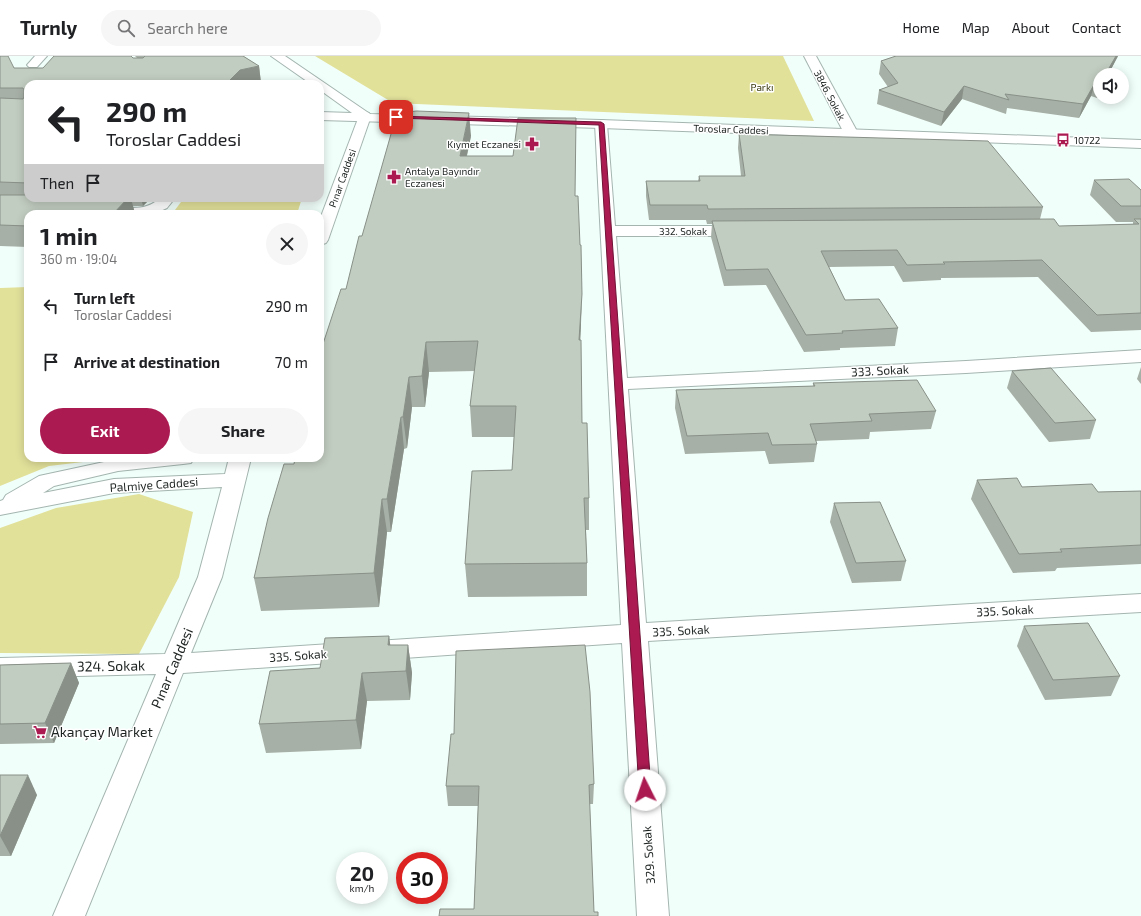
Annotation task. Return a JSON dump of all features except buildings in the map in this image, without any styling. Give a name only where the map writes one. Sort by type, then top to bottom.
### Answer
[{"type":"street","points":[[277,56],[314,80]]},
{"type":"street","name":"3846. Sokak","points":[[810,56],[851,133]]},
{"type":"street","points":[[324,87],[365,116]]},
{"type":"street","name":"Toroslar Caddesi","points":[[324,116],[601,124],[1141,144]]},
{"type":"street","name":"Pınar Caddesi","points":[[324,229],[365,116]]},
{"type":"street","name":"329. Sokak","points":[[601,124],[653,916]]},
{"type":"street","points":[[153,210],[158,208],[164,202]]},
{"type":"street","name":"332. Sokak","points":[[608,232],[759,230]]},
{"type":"street","name":"333. Sokak","points":[[618,384],[966,367],[1141,356]]},
{"type":"street","name":"Palmiye Caddesi","points":[[1,508],[47,481],[118,464],[140,462]]},
{"type":"street","name":"Pınar Caddesi","points":[[69,916],[210,577],[237,469]]},
{"type":"street","name":"Palmiye Caddesi","points":[[1,508],[114,486],[237,469]]},
{"type":"street","name":"335. Sokak","points":[[174,664],[1141,603]]},
{"type":"street","name":"324. Sokak","points":[[0,668],[174,664]]},
{"type":"green space","name":"Parkı","points":[[315,56],[783,56],[814,121],[393,103]]},
{"type":"green space","points":[[181,202],[301,202],[298,210],[175,210]]},
{"type":"green space","points":[[24,287],[24,462],[83,462],[49,466],[0,486],[0,288]]},
{"type":"green space","points":[[139,494],[193,512],[179,577],[139,654],[0,653],[0,528],[56,508]]},
{"type":"place","name":"10722","points":[[1063,140]]},
{"type":"place","name":"Kıymet Eczanesi","points":[[532,144]]},
{"type":"place","name":"Antalya Bayındır Eczanesi","points":[[394,177]]},
{"type":"place","name":"Akançay Market","points":[[40,732]]},
{"type":"route","points":[[396,117],[601,124],[645,790]]}]
